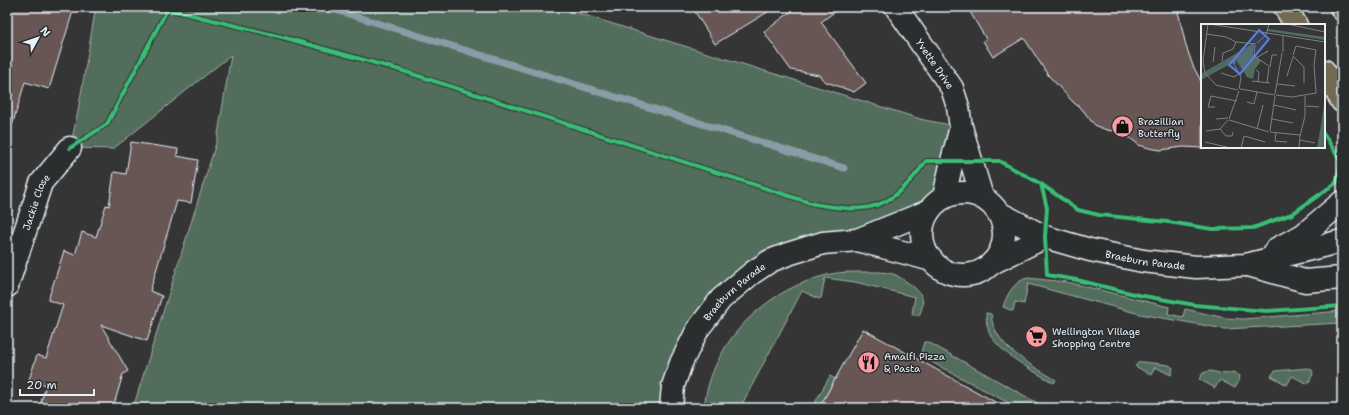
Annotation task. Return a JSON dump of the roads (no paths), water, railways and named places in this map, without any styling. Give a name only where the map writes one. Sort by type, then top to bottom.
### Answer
[{"type":"main road","points":[[1285,7],[1295,24]]},
{"type":"main road","points":[[1325,73],[1342,101]]},
{"type":"street","name":"Yvette Drive","points":[[896,7],[952,88],[958,107],[961,128],[982,197]]},
{"type":"street","name":"Yvette Drive","points":[[936,204],[952,161],[961,128]]},
{"type":"street","name":"Jackie Close","points":[[7,286],[41,183],[70,148]]},
{"type":"street","points":[[992,262],[1000,252],[1004,239],[1004,226],[999,213],[992,204],[982,197],[970,193],[956,193],[936,204],[923,223],[922,236],[925,248],[932,260],[940,268],[951,273],[963,275],[979,271],[992,262],[1046,238]]},
{"type":"street","points":[[1246,265],[1303,234],[1342,202]]},
{"type":"street","name":"Braeburn Parade","points":[[671,408],[673,386],[688,348],[698,329],[725,295],[752,273],[770,262],[788,254],[823,243],[857,240],[936,204]]},
{"type":"street","name":"Braeburn Parade","points":[[999,213],[1046,238],[1090,250],[1143,261],[1196,267],[1246,265],[1342,241]]},
{"type":"street","name":"Braeburn Parade","points":[[857,240],[932,260]]},
{"type":"street","name":"Braeburn Parade","points":[[1246,265],[1305,281],[1342,278]]},
{"type":"waterway","points":[[326,7],[844,168]]},
{"type":"place","name":"Brazillian Butterfly","points":[[1122,127]]},
{"type":"place","name":"Wellington Village Shopping Centre","points":[[1037,337]]},
{"type":"place","name":"Amalfi Pizza & Pasta","points":[[869,362]]}]
